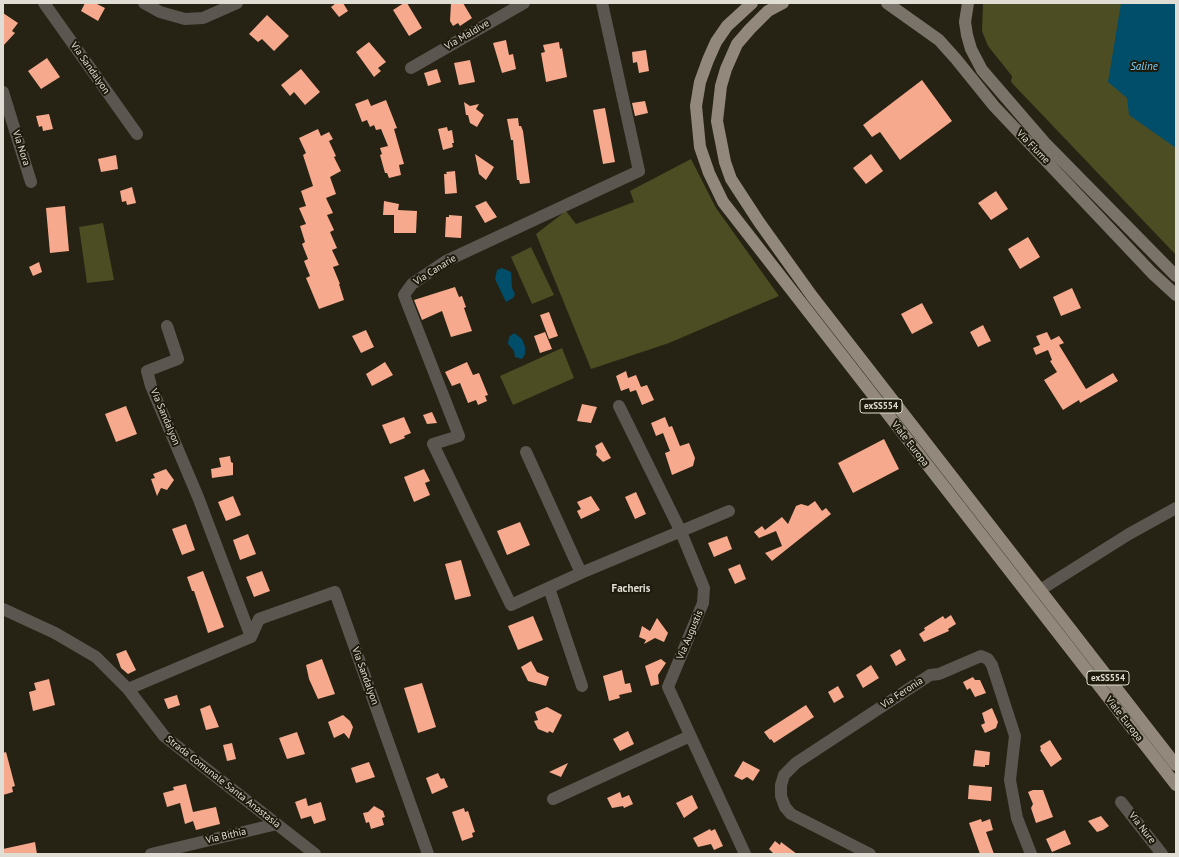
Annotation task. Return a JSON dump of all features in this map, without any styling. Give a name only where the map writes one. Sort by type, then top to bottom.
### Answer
[{"type":"main road","name":"Viale Europa","points":[[752,3],[727,26],[716,42],[700,82],[696,106],[700,147],[708,173],[723,202],[1176,785]]},
{"type":"main road","name":"Viale Europa","points":[[783,3],[768,11],[737,44],[726,69],[721,86],[717,121],[725,162],[731,179],[759,222],[812,296],[1176,765]]},
{"type":"main road","name":"Via Fiume","points":[[887,3],[939,40],[994,106],[1152,273],[1176,295]]},
{"type":"main road","name":"Via Fiume","points":[[968,3],[965,22],[967,35],[971,49],[982,70],[1045,143],[1176,276]]},
{"type":"street","name":"Via Sandalyon","points":[[44,3],[137,134]]},
{"type":"street","points":[[144,3],[160,12],[185,19],[203,18],[237,3]]},
{"type":"street","name":"Via Maldive","points":[[411,68],[524,3]]},
{"type":"street","name":"Via Canarie","points":[[549,588],[511,605],[433,444],[459,436],[404,295],[412,284],[446,261],[639,172],[602,3]]},
{"type":"street","name":"Via Nora","points":[[3,92],[31,182]]},
{"type":"street","name":"Via Sandalyon","points":[[167,326],[178,359],[147,371],[151,386],[198,497],[251,637]]},
{"type":"street","name":"Via Augustis","points":[[618,406],[680,532],[704,588],[703,603],[668,687],[745,854]]},
{"type":"street","points":[[526,452],[582,573]]},
{"type":"street","points":[[1040,590],[1129,534],[1176,508]]},
{"type":"street","points":[[582,686],[549,588],[729,511]]},
{"type":"street","name":"Via Sandalyon","points":[[251,637],[259,619],[335,592],[428,854]]},
{"type":"street","name":"Strada Comunale Santa Anastasia","points":[[3,609],[55,633],[96,657],[128,689],[164,736],[315,854]]},
{"type":"street","points":[[128,689],[251,637]]},
{"type":"street","name":"Via Feronia","points":[[870,854],[791,814],[785,806],[781,796],[781,786],[784,775],[796,763],[930,675],[939,674],[979,656],[988,659],[992,665],[1016,736],[1010,780],[1017,818],[1031,854]]},
{"type":"street","points":[[553,799],[690,736]]},
{"type":"street","name":"Via Nure","points":[[1121,802],[1162,854]]},
{"type":"street","name":"Via Bithia","points":[[151,854],[277,824]]},
{"type":"shaded area","points":[[983,3],[1176,3],[1176,255],[1011,82],[1012,76],[988,46],[982,31]]},
{"type":"shaded area","points":[[691,159],[716,208],[779,296],[669,343],[591,369],[536,234],[566,211],[576,224],[634,202],[630,191]]},
{"type":"shaded area","points":[[103,223],[114,280],[87,283],[79,227]]},
{"type":"shaded area","points":[[531,247],[554,295],[532,304],[511,257]]},
{"type":"shaded area","points":[[562,348],[574,378],[513,405],[500,376]]},
{"type":"water","name":"Saline","points":[[1121,3],[1176,3],[1176,148],[1129,115],[1127,98],[1108,82]]},
{"type":"water","points":[[502,268],[511,272],[512,288],[515,294],[513,298],[506,302],[495,279],[497,270]]},
{"type":"water","points":[[514,333],[522,339],[525,347],[525,354],[522,359],[515,357],[514,351],[508,344],[509,337]]},
{"type":"building","points":[[85,3],[95,3],[105,8],[98,21],[81,11]]},
{"type":"building","points":[[336,3],[343,3],[348,11],[339,17],[331,7]]},
{"type":"building","points":[[404,3],[407,3],[422,28],[409,36],[393,10]]},
{"type":"building","points":[[451,3],[463,3],[472,18],[460,26],[458,23],[453,26],[450,21]]},
{"type":"building","points":[[3,13],[18,23],[12,31],[15,33],[3,46]]},
{"type":"building","points":[[267,15],[289,36],[274,51],[262,39],[258,42],[249,34]]},
{"type":"building","points":[[506,40],[509,55],[513,54],[516,69],[502,73],[493,43]]},
{"type":"building","points":[[369,42],[386,62],[378,68],[381,71],[374,77],[356,52]]},
{"type":"building","points":[[559,42],[560,49],[562,48],[567,77],[546,82],[541,53],[545,52],[543,45]]},
{"type":"building","points":[[646,50],[649,71],[639,73],[637,62],[633,63],[632,52]]},
{"type":"building","points":[[47,58],[60,77],[41,89],[28,71]]},
{"type":"building","points":[[470,60],[475,82],[459,85],[454,63]]},
{"type":"building","points":[[301,69],[320,92],[305,105],[294,92],[290,96],[281,85]]},
{"type":"building","points":[[437,69],[441,82],[428,86],[424,73]]},
{"type":"building","points":[[922,80],[952,121],[900,160],[880,132],[872,137],[863,125]]},
{"type":"building","points":[[368,99],[371,106],[386,100],[397,128],[394,129],[404,164],[399,165],[401,175],[389,178],[387,173],[385,173],[380,155],[382,154],[380,148],[388,146],[381,129],[376,130],[374,125],[370,127],[367,120],[362,122],[355,104]]},
{"type":"building","points":[[645,101],[648,113],[635,116],[632,103]]},
{"type":"building","points":[[464,102],[470,106],[479,104],[476,109],[484,115],[477,127],[470,123],[468,115],[466,115]]},
{"type":"building","points":[[605,108],[615,162],[603,164],[593,110]]},
{"type":"building","points":[[49,114],[53,129],[43,131],[42,126],[39,127],[36,116]]},
{"type":"building","points":[[518,118],[519,126],[521,126],[523,131],[530,183],[520,184],[519,180],[517,180],[513,140],[511,140],[507,119]]},
{"type":"building","points":[[447,127],[448,131],[452,130],[454,143],[452,143],[453,147],[443,150],[438,129]]},
{"type":"building","points":[[318,129],[321,136],[329,132],[333,139],[329,141],[336,156],[334,157],[341,171],[330,177],[336,194],[326,198],[333,213],[327,215],[334,230],[330,232],[337,248],[332,250],[339,265],[333,267],[340,284],[344,300],[319,309],[306,278],[310,276],[304,261],[308,259],[302,244],[305,242],[300,226],[306,224],[299,208],[306,206],[301,191],[313,186],[303,155],[306,153],[299,138]]},
{"type":"building","points":[[475,154],[494,167],[486,180],[479,174]]},
{"type":"building","points":[[871,154],[883,171],[866,184],[853,168]]},
{"type":"building","points":[[116,155],[118,169],[101,172],[98,159]]},
{"type":"building","points":[[455,171],[457,193],[445,194],[444,174],[447,174],[446,172]]},
{"type":"building","points":[[132,187],[136,203],[127,205],[126,201],[122,202],[120,191]]},
{"type":"building","points":[[996,191],[1008,209],[991,220],[978,203]]},
{"type":"building","points":[[384,201],[399,204],[398,210],[417,211],[416,233],[394,233],[394,215],[383,215]]},
{"type":"building","points":[[486,201],[497,217],[485,223],[475,206]]},
{"type":"building","points":[[65,206],[69,251],[50,253],[46,208]]},
{"type":"building","points":[[449,215],[462,216],[461,238],[445,237],[446,217],[449,217]]},
{"type":"building","points":[[1028,237],[1040,257],[1020,269],[1008,249]]},
{"type":"building","points":[[39,262],[42,272],[33,276],[29,267]]},
{"type":"building","points":[[455,287],[459,297],[462,296],[466,307],[464,308],[472,331],[451,337],[442,311],[422,320],[414,300]]},
{"type":"building","points":[[1072,288],[1081,308],[1061,316],[1053,297]]},
{"type":"building","points":[[922,303],[933,323],[912,334],[901,314]]},
{"type":"building","points":[[549,312],[558,336],[549,339],[540,315]]},
{"type":"building","points":[[983,325],[991,341],[978,347],[970,332]]},
{"type":"building","points":[[366,330],[374,347],[361,353],[352,336]]},
{"type":"building","points":[[545,332],[552,349],[540,353],[534,336]]},
{"type":"building","points":[[1047,332],[1051,340],[1059,336],[1064,343],[1059,345],[1086,389],[1113,373],[1118,381],[1080,403],[1079,400],[1063,410],[1044,380],[1057,372],[1050,361],[1052,360],[1048,350],[1036,355],[1033,348],[1040,345],[1036,336]]},
{"type":"building","points":[[385,362],[393,375],[372,386],[366,374]]},
{"type":"building","points":[[467,362],[473,375],[479,373],[488,395],[485,396],[487,401],[478,405],[476,400],[468,403],[460,383],[452,386],[445,372]]},
{"type":"building","points":[[626,371],[628,378],[636,375],[641,387],[647,385],[654,400],[642,405],[636,390],[630,392],[629,388],[621,391],[616,376]]},
{"type":"building","points":[[582,404],[597,407],[591,423],[577,421]]},
{"type":"building","points":[[126,406],[137,434],[116,442],[105,414]]},
{"type":"building","points":[[432,412],[437,423],[427,424],[423,415]]},
{"type":"building","points":[[404,417],[411,433],[404,436],[405,438],[390,444],[382,425]]},
{"type":"building","points":[[665,417],[669,427],[672,426],[680,446],[689,443],[695,458],[693,466],[672,475],[665,453],[670,451],[663,433],[656,436],[651,423]]},
{"type":"building","points":[[884,439],[899,469],[853,493],[838,463]]},
{"type":"building","points":[[602,442],[611,458],[603,462],[596,455],[597,451],[595,446]]},
{"type":"building","points":[[230,456],[231,462],[233,463],[233,475],[212,478],[211,469],[221,467],[219,458]]},
{"type":"building","points":[[166,469],[174,480],[167,490],[161,488],[157,496],[151,479],[155,478],[153,474]]},
{"type":"building","points":[[424,469],[430,481],[425,483],[430,495],[414,502],[404,477]]},
{"type":"building","points":[[636,492],[646,514],[635,519],[625,497]]},
{"type":"building","points":[[233,496],[241,515],[226,521],[218,502]]},
{"type":"building","points":[[591,496],[600,510],[581,519],[577,511],[581,509],[577,502]]},
{"type":"building","points":[[815,501],[822,511],[826,508],[831,514],[772,561],[765,553],[782,546],[776,531],[759,538],[754,532],[762,526],[765,530],[782,517],[788,524],[796,506],[801,504],[808,506]]},
{"type":"building","points":[[520,522],[530,545],[507,555],[497,531]]},
{"type":"building","points":[[186,524],[195,550],[182,555],[172,529]]},
{"type":"building","points":[[248,534],[256,554],[240,560],[233,540]]},
{"type":"building","points":[[727,536],[732,549],[714,557],[708,543]]},
{"type":"building","points":[[461,560],[471,596],[455,600],[445,564]]},
{"type":"building","points":[[740,564],[746,579],[735,584],[728,569]]},
{"type":"building","points":[[203,571],[224,627],[208,633],[194,591],[192,591],[187,577]]},
{"type":"building","points":[[262,571],[270,591],[254,597],[246,577]]},
{"type":"building","points":[[951,615],[956,624],[948,629],[949,631],[924,642],[919,634],[925,630],[924,628],[943,616],[945,619]]},
{"type":"building","points":[[533,616],[543,640],[518,650],[508,626]]},
{"type":"building","points":[[657,618],[668,633],[664,642],[655,638],[644,644],[646,640],[639,637],[642,626],[650,631]]},
{"type":"building","points":[[900,649],[906,660],[896,666],[890,655]]},
{"type":"building","points":[[126,650],[136,670],[128,674],[121,668],[116,654]]},
{"type":"building","points":[[322,659],[335,694],[318,699],[309,679],[306,665]]},
{"type":"building","points":[[661,659],[666,663],[658,675],[659,684],[651,686],[645,666]]},
{"type":"building","points":[[531,661],[537,672],[549,677],[546,686],[528,681],[521,667]]},
{"type":"building","points":[[871,665],[879,678],[863,688],[856,675]]},
{"type":"building","points":[[622,670],[625,684],[630,683],[632,692],[619,695],[620,698],[609,701],[603,676]]},
{"type":"building","points":[[973,677],[975,680],[980,680],[986,693],[975,697],[970,688],[967,690],[963,682]]},
{"type":"building","points":[[49,679],[55,705],[33,711],[29,692],[36,690],[34,683]]},
{"type":"building","points":[[422,683],[436,727],[418,733],[404,688]]},
{"type":"building","points":[[838,686],[844,697],[834,703],[828,692]]},
{"type":"building","points":[[177,695],[180,705],[168,709],[164,699]]},
{"type":"building","points":[[210,705],[219,727],[206,730],[200,709]]},
{"type":"building","points":[[806,705],[814,717],[774,743],[771,739],[770,740],[764,732]]},
{"type":"building","points":[[547,707],[562,715],[553,733],[549,731],[548,733],[538,729],[534,721],[538,720],[535,712]]},
{"type":"building","points":[[992,708],[998,722],[996,728],[985,733],[981,725],[985,723],[982,713]]},
{"type":"building","points":[[343,715],[350,721],[353,727],[349,739],[344,733],[334,738],[328,722]]},
{"type":"building","points":[[628,731],[634,744],[620,751],[613,739]]},
{"type":"building","points":[[297,732],[305,754],[287,759],[279,738]]},
{"type":"building","points":[[1050,740],[1062,759],[1051,767],[1040,750],[1040,746]]},
{"type":"building","points":[[232,743],[236,759],[227,761],[223,745]]},
{"type":"building","points":[[975,750],[990,752],[989,765],[985,765],[985,767],[973,766]]},
{"type":"building","points":[[6,752],[15,786],[12,787],[13,792],[3,795],[3,753]]},
{"type":"building","points":[[743,761],[760,770],[753,781],[747,777],[742,780],[734,776]]},
{"type":"building","points":[[369,762],[375,777],[356,783],[351,768]]},
{"type":"building","points":[[568,763],[561,777],[549,772]]},
{"type":"building","points":[[438,773],[441,779],[444,778],[448,787],[432,794],[426,778]]},
{"type":"building","points":[[186,784],[193,812],[216,807],[220,824],[196,830],[193,821],[185,824],[180,803],[167,807],[163,793],[174,790],[173,787]]},
{"type":"building","points":[[969,785],[992,787],[991,801],[968,799]]},
{"type":"building","points":[[1033,790],[1043,790],[1053,817],[1036,823],[1031,808],[1033,804],[1028,792]]},
{"type":"building","points":[[620,792],[622,798],[629,795],[633,804],[624,808],[623,806],[612,808],[607,798]]},
{"type":"building","points":[[692,795],[698,808],[684,818],[676,803]]},
{"type":"building","points":[[306,798],[308,806],[321,802],[326,820],[314,824],[311,816],[301,819],[295,802]]},
{"type":"building","points":[[374,806],[383,811],[385,817],[382,818],[384,825],[371,829],[369,822],[366,823],[363,813],[368,812]]},
{"type":"building","points":[[464,808],[465,812],[468,811],[475,832],[472,833],[473,837],[462,841],[452,812]]},
{"type":"building","points":[[1101,816],[1109,826],[1097,832],[1088,821]]},
{"type":"building","points":[[981,819],[982,822],[990,819],[993,830],[986,832],[994,854],[980,854],[969,823]]},
{"type":"building","points":[[710,829],[711,831],[715,829],[723,846],[714,850],[711,844],[698,847],[693,838]]},
{"type":"building","points":[[1065,830],[1071,844],[1052,852],[1046,839]]},
{"type":"building","points":[[775,841],[780,845],[781,842],[797,854],[772,854],[773,853],[769,849]]},
{"type":"building","points":[[35,842],[37,854],[3,854],[3,849]]},
{"type":"district","name":"Facheris","points":[[631,589]]}]
